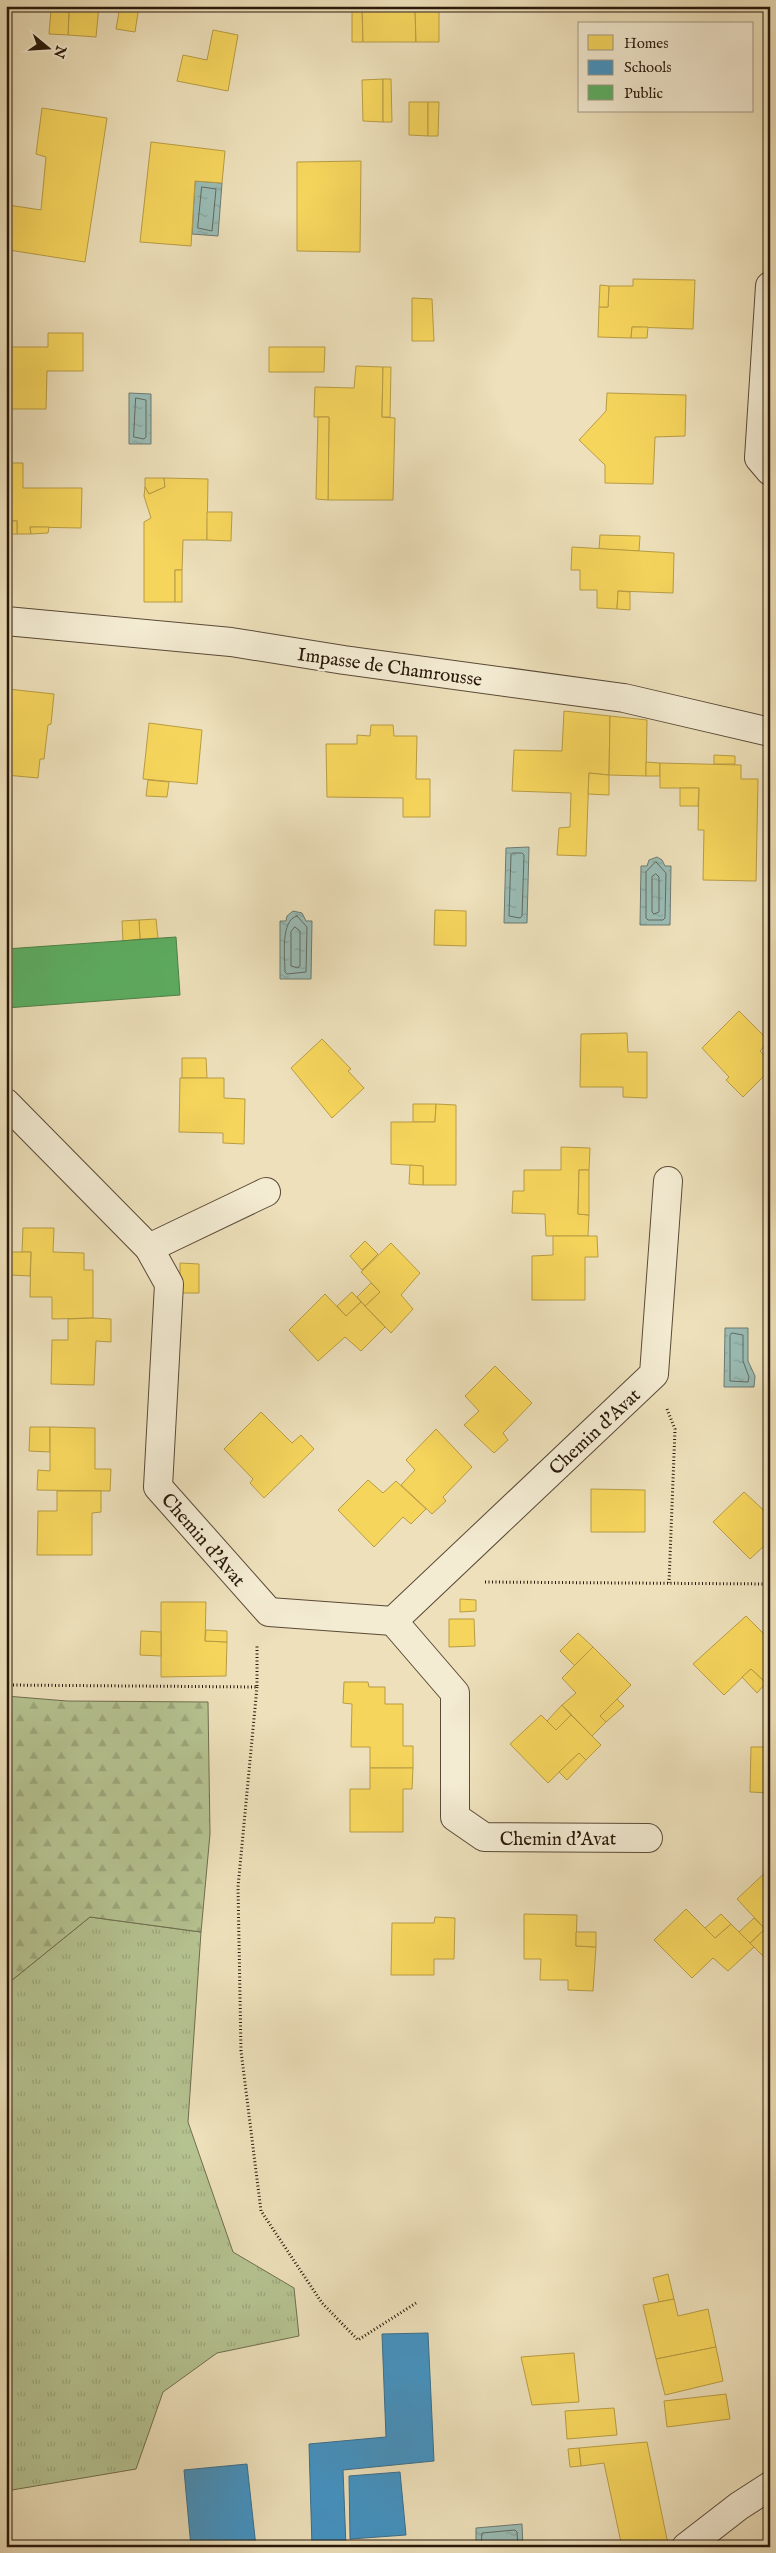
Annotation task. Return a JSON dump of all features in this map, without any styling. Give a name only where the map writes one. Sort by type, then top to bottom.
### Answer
[{"type":"street","points":[[770,286],[758,458],[770,471]]},
{"type":"street","name":"Impasse de Chamrousse","points":[[6,621],[231,642],[344,660],[624,698],[770,732]]},
{"type":"street","name":"Chemin d'Avat","points":[[6,1103],[149,1248],[169,1284],[158,1487],[269,1612],[393,1621],[455,1693],[455,1817],[484,1837],[648,1838]]},
{"type":"street","name":"Chemin d'Avat","points":[[393,1621],[654,1374],[668,1181]]},
{"type":"street","points":[[149,1248],[266,1192]]},
{"type":"street","points":[[686,2547],[739,2506],[770,2486]]},
{"type":"path","points":[[654,1374],[675,1430],[669,1583]]},
{"type":"path","points":[[434,1582],[770,1584]]},
{"type":"path","points":[[258,1600],[257,1687],[238,1887],[242,2051],[261,2211],[322,2303],[358,2340],[416,2302]]},
{"type":"path","points":[[6,1685],[14,1687],[257,1687]]},
{"type":"green space","points":[[6,1696],[67,1701],[208,1702],[210,1834],[201,1932],[90,1917],[6,1985]]},
{"type":"green space","points":[[90,1917],[201,1932],[188,2122],[233,2252],[294,2288],[299,2336],[217,2353],[163,2392],[136,2469],[6,2491],[6,1985]]},
{"type":"water","points":[[195,181],[222,183],[218,236],[192,234]]},
{"type":"water","points":[[129,393],[151,394],[151,444],[129,444]]},
{"type":"water","points":[[529,847],[527,923],[504,923],[506,848]]},
{"type":"water","points":[[657,857],[662,860],[665,866],[671,866],[670,925],[640,925],[641,866],[647,866],[649,860]]},
{"type":"water","points":[[293,911],[302,913],[306,921],[312,921],[311,979],[280,979],[280,921],[286,921],[287,916]]},
{"type":"water","points":[[725,1328],[748,1328],[748,1361],[755,1376],[754,1387],[724,1387]]},
{"type":"water","points":[[522,2524],[523,2547],[476,2547],[476,2528]]},
{"type":"building: Homes","points":[[46,6],[99,6],[96,37],[68,35],[69,12],[46,9]]},
{"type":"building: Homes","points":[[120,6],[139,6],[135,32],[116,29]]},
{"type":"building: Homes","points":[[352,6],[362,6],[363,42],[352,42]]},
{"type":"building: Homes","points":[[362,6],[415,6],[416,42],[363,42]]},
{"type":"building: Homes","points":[[51,10],[69,12],[68,35],[49,34]]},
{"type":"building: Homes","points":[[415,10],[439,11],[439,42],[416,42]]},
{"type":"building: Homes","points":[[213,30],[238,35],[228,91],[177,81],[183,55],[207,60]]},
{"type":"building: Homes","points":[[383,79],[383,122],[363,121],[362,80]]},
{"type":"building: Homes","points":[[383,79],[391,79],[392,122],[383,122]]},
{"type":"building: Homes","points":[[409,102],[428,102],[428,136],[409,135]]},
{"type":"building: Homes","points":[[428,102],[439,102],[438,136],[428,136]]},
{"type":"building: Homes","points":[[42,108],[107,118],[85,262],[9,250],[11,236],[6,235],[8,205],[41,210],[46,157],[36,154]]},
{"type":"building: Homes","points":[[151,142],[225,151],[222,183],[195,181],[191,246],[140,242]]},
{"type":"building: Homes","points":[[361,161],[360,252],[297,251],[297,162]]},
{"type":"building: Homes","points":[[633,279],[695,280],[693,329],[632,327],[631,338],[598,337],[599,307],[608,307],[609,286],[633,286]]},
{"type":"building: Homes","points":[[600,285],[609,286],[608,307],[599,307]]},
{"type":"building: Homes","points":[[412,298],[432,299],[434,341],[412,341]]},
{"type":"building: Homes","points":[[632,327],[648,327],[647,338],[631,338]]},
{"type":"building: Homes","points":[[48,333],[83,333],[83,371],[47,371],[46,409],[6,409],[6,347],[48,347]]},
{"type":"building: Homes","points":[[269,347],[325,347],[324,372],[269,372]]},
{"type":"building: Homes","points":[[356,366],[383,367],[382,417],[395,418],[393,500],[328,500],[329,417],[314,417],[315,387],[354,388]]},
{"type":"building: Homes","points":[[383,367],[391,367],[390,417],[382,417]]},
{"type":"building: Homes","points":[[607,393],[686,395],[685,436],[655,437],[653,484],[605,483],[605,465],[579,440],[606,411]]},
{"type":"building: Homes","points":[[318,417],[329,417],[328,500],[316,499]]},
{"type":"building: Homes","points":[[6,463],[23,463],[23,488],[82,488],[81,528],[30,527],[31,534],[17,534],[17,521],[6,521]]},
{"type":"building: Homes","points":[[145,478],[164,478],[165,487],[149,494],[145,487]]},
{"type":"building: Homes","points":[[164,478],[208,479],[207,540],[183,540],[182,570],[175,570],[175,602],[144,602],[144,522],[151,518],[144,496],[145,487],[149,494],[165,487]]},
{"type":"building: Homes","points":[[207,512],[232,512],[231,541],[207,540]]},
{"type":"building: Homes","points":[[6,521],[17,521],[17,534],[6,534]]},
{"type":"building: Homes","points":[[30,527],[49,527],[48,533],[31,534]]},
{"type":"building: Homes","points":[[600,535],[640,536],[639,551],[599,549]]},
{"type":"building: Homes","points":[[572,547],[674,553],[673,593],[618,591],[617,609],[597,608],[597,590],[580,590],[580,570],[571,570]]},
{"type":"building: Homes","points":[[175,570],[182,570],[182,602],[175,602]]},
{"type":"building: Homes","points":[[618,591],[630,592],[630,610],[617,609]]},
{"type":"building: Homes","points":[[8,689],[54,694],[51,724],[48,725],[44,759],[40,759],[38,778],[6,775]]},
{"type":"building: Homes","points":[[564,711],[610,716],[609,775],[589,773],[586,856],[557,855],[559,828],[570,827],[571,793],[512,791],[514,750],[562,751]]},
{"type":"building: Homes","points":[[610,716],[647,720],[646,776],[609,775]]},
{"type":"building: Homes","points":[[149,723],[202,730],[197,784],[143,779]]},
{"type":"building: Homes","points":[[371,725],[393,725],[394,736],[417,736],[416,779],[430,779],[430,817],[403,817],[403,798],[327,797],[326,744],[357,744],[357,735],[370,736]]},
{"type":"building: Homes","points":[[714,755],[735,756],[735,764],[714,764]]},
{"type":"building: Homes","points":[[646,762],[660,763],[660,776],[646,776]]},
{"type":"building: Homes","points":[[660,763],[741,765],[741,779],[758,779],[756,881],[703,880],[704,830],[698,830],[699,788],[660,788]]},
{"type":"building: Homes","points":[[589,773],[609,775],[609,795],[588,794]]},
{"type":"building: Homes","points":[[148,780],[169,782],[167,797],[146,796]]},
{"type":"building: Homes","points":[[680,788],[699,788],[698,806],[680,806]]},
{"type":"building: Homes","points":[[435,910],[466,911],[466,946],[434,945]]},
{"type":"building: Homes","points":[[156,919],[158,938],[140,939],[139,920]]},
{"type":"building: Homes","points":[[139,920],[140,939],[123,941],[122,921]]},
{"type":"building: Homes","points":[[739,1011],[769,1041],[760,1051],[770,1061],[770,1070],[743,1097],[726,1080],[729,1077],[702,1048]]},
{"type":"building: Homes","points":[[627,1033],[628,1052],[647,1052],[647,1098],[623,1097],[623,1087],[580,1087],[581,1034]]},
{"type":"building: Homes","points":[[322,1039],[351,1069],[348,1071],[364,1088],[332,1118],[291,1068]]},
{"type":"building: Homes","points":[[182,1058],[206,1058],[207,1078],[182,1078]]},
{"type":"building: Homes","points":[[180,1078],[224,1078],[224,1098],[245,1099],[244,1144],[223,1143],[223,1133],[179,1132]]},
{"type":"building: Homes","points":[[413,1104],[436,1104],[435,1122],[413,1122]]},
{"type":"building: Homes","points":[[436,1104],[456,1105],[456,1185],[423,1185],[423,1166],[391,1164],[391,1122],[435,1122]]},
{"type":"building: Homes","points":[[561,1147],[590,1148],[589,1170],[579,1170],[578,1214],[589,1215],[588,1236],[546,1236],[545,1214],[512,1213],[513,1191],[524,1191],[524,1170],[561,1170]]},
{"type":"building: Homes","points":[[410,1165],[423,1166],[423,1185],[409,1184]]},
{"type":"building: Homes","points":[[579,1170],[589,1170],[589,1215],[578,1214]]},
{"type":"building: Homes","points":[[23,1228],[54,1228],[53,1252],[84,1253],[84,1270],[93,1270],[93,1318],[52,1319],[52,1297],[30,1297],[31,1252],[22,1252]]},
{"type":"building: Homes","points":[[553,1236],[597,1236],[598,1257],[585,1257],[585,1300],[532,1300],[532,1256],[553,1255]]},
{"type":"building: Homes","points":[[365,1241],[378,1254],[362,1270],[350,1256]]},
{"type":"building: Homes","points":[[391,1243],[420,1273],[401,1295],[413,1309],[391,1333],[365,1306],[380,1292],[361,1272]]},
{"type":"building: Homes","points":[[11,1252],[31,1252],[30,1276],[11,1275]]},
{"type":"building: Homes","points":[[180,1263],[199,1264],[199,1293],[180,1293]]},
{"type":"building: Homes","points":[[371,1283],[380,1292],[365,1306],[357,1297]]},
{"type":"building: Homes","points":[[352,1292],[361,1302],[346,1316],[337,1306]]},
{"type":"building: Homes","points":[[325,1294],[346,1316],[361,1302],[385,1327],[361,1351],[345,1337],[318,1361],[289,1330]]},
{"type":"building: Homes","points":[[68,1319],[111,1319],[111,1342],[96,1341],[94,1385],[51,1384],[52,1340],[68,1340]]},
{"type":"building: Homes","points":[[495,1366],[532,1403],[503,1433],[508,1440],[494,1453],[464,1425],[479,1411],[465,1396]]},
{"type":"building: Homes","points":[[261,1412],[292,1443],[301,1435],[314,1449],[264,1498],[250,1483],[253,1479],[224,1449]]},
{"type":"building: Homes","points":[[30,1427],[50,1427],[50,1452],[29,1451]]},
{"type":"building: Homes","points":[[50,1427],[95,1428],[95,1469],[111,1469],[110,1491],[37,1490],[38,1470],[50,1471]]},
{"type":"building: Homes","points":[[436,1429],[472,1467],[443,1497],[446,1501],[432,1514],[401,1485],[415,1470],[406,1460]]},
{"type":"building: Homes","points":[[368,1480],[383,1493],[396,1481],[426,1509],[411,1524],[403,1517],[374,1547],[338,1510]]},
{"type":"building: Homes","points":[[591,1489],[645,1490],[645,1532],[591,1532]]},
{"type":"building: Homes","points":[[57,1491],[101,1491],[101,1512],[92,1513],[92,1555],[37,1555],[38,1511],[57,1511]]},
{"type":"building: Homes","points":[[744,1492],[770,1516],[770,1551],[764,1546],[750,1559],[713,1522]]},
{"type":"building: Homes","points":[[460,1599],[476,1600],[476,1611],[460,1612]]},
{"type":"building: Homes","points":[[161,1602],[206,1602],[205,1641],[227,1642],[226,1676],[161,1677]]},
{"type":"building: Homes","points":[[746,1616],[770,1640],[770,1680],[766,1683],[751,1669],[724,1695],[693,1664]]},
{"type":"building: Homes","points":[[449,1619],[474,1619],[475,1646],[449,1647]]},
{"type":"building: Homes","points":[[206,1630],[227,1631],[227,1642],[205,1641]]},
{"type":"building: Homes","points":[[141,1631],[161,1632],[161,1656],[140,1655]]},
{"type":"building: Homes","points":[[578,1633],[593,1647],[575,1666],[560,1651]]},
{"type":"building: Homes","points":[[593,1647],[631,1685],[600,1716],[606,1722],[592,1736],[562,1705],[576,1693],[562,1678]]},
{"type":"building: Homes","points":[[751,1669],[766,1683],[757,1693],[742,1677]]},
{"type":"building: Homes","points":[[344,1682],[368,1682],[369,1687],[385,1687],[385,1704],[403,1704],[403,1746],[413,1746],[413,1768],[370,1768],[370,1747],[351,1747],[352,1704],[343,1703]]},
{"type":"building: Homes","points":[[617,1699],[624,1706],[606,1722],[600,1716]]},
{"type":"building: Homes","points":[[562,1705],[571,1715],[556,1730],[547,1721]]},
{"type":"building: Homes","points":[[541,1715],[556,1730],[571,1715],[601,1745],[586,1760],[579,1753],[548,1783],[510,1744]]},
{"type":"building: Homes","points":[[751,1747],[770,1747],[770,1793],[750,1792]]},
{"type":"building: Homes","points":[[579,1753],[586,1760],[567,1780],[559,1772]]},
{"type":"building: Homes","points":[[370,1768],[413,1768],[412,1789],[403,1789],[403,1832],[350,1832],[350,1789],[370,1789]]},
{"type":"building: Homes","points":[[769,1869],[770,1963],[750,1943],[765,1929],[737,1899]]},
{"type":"building: Homes","points":[[686,1909],[715,1938],[731,1924],[754,1947],[728,1971],[713,1958],[692,1978],[654,1940]]},
{"type":"building: Homes","points":[[524,1914],[577,1915],[576,1946],[596,1947],[593,1991],[568,1990],[568,1980],[540,1980],[541,1959],[524,1959]]},
{"type":"building: Homes","points":[[721,1914],[731,1924],[715,1938],[705,1928]]},
{"type":"building: Homes","points":[[435,1917],[455,1918],[454,1959],[434,1959],[434,1975],[391,1975],[392,1923],[434,1923]]},
{"type":"building: Homes","points":[[754,1918],[765,1929],[750,1943],[739,1932]]},
{"type":"building: Homes","points":[[576,1932],[596,1932],[596,1947],[576,1946]]},
{"type":"building: Homes","points":[[668,2274],[674,2299],[659,2302],[653,2278]]},
{"type":"building: Homes","points":[[674,2299],[678,2316],[708,2309],[716,2347],[656,2359],[643,2305]]},
{"type":"building: Homes","points":[[716,2347],[723,2381],[665,2395],[656,2359]]},
{"type":"building: Homes","points":[[574,2353],[579,2402],[532,2405],[521,2357]]},
{"type":"building: Homes","points":[[726,2394],[730,2419],[667,2427],[664,2401]]},
{"type":"building: Homes","points":[[614,2408],[617,2435],[567,2439],[565,2411]]},
{"type":"building: Homes","points":[[647,2442],[668,2544],[660,2547],[622,2547],[604,2463],[581,2466],[579,2448]]},
{"type":"building: Homes","points":[[579,2448],[581,2466],[570,2467],[568,2449]]},
{"type":"building: Schools","points":[[428,2333],[434,2461],[343,2470],[346,2547],[312,2547],[309,2444],[386,2437],[382,2334]]},
{"type":"building: Schools","points":[[247,2464],[256,2547],[191,2547],[184,2470]]},
{"type":"building: Schools","points":[[400,2472],[406,2535],[350,2539],[349,2476]]},
{"type":"building: Public","points":[[176,937],[180,995],[6,1008],[6,949]]}]
